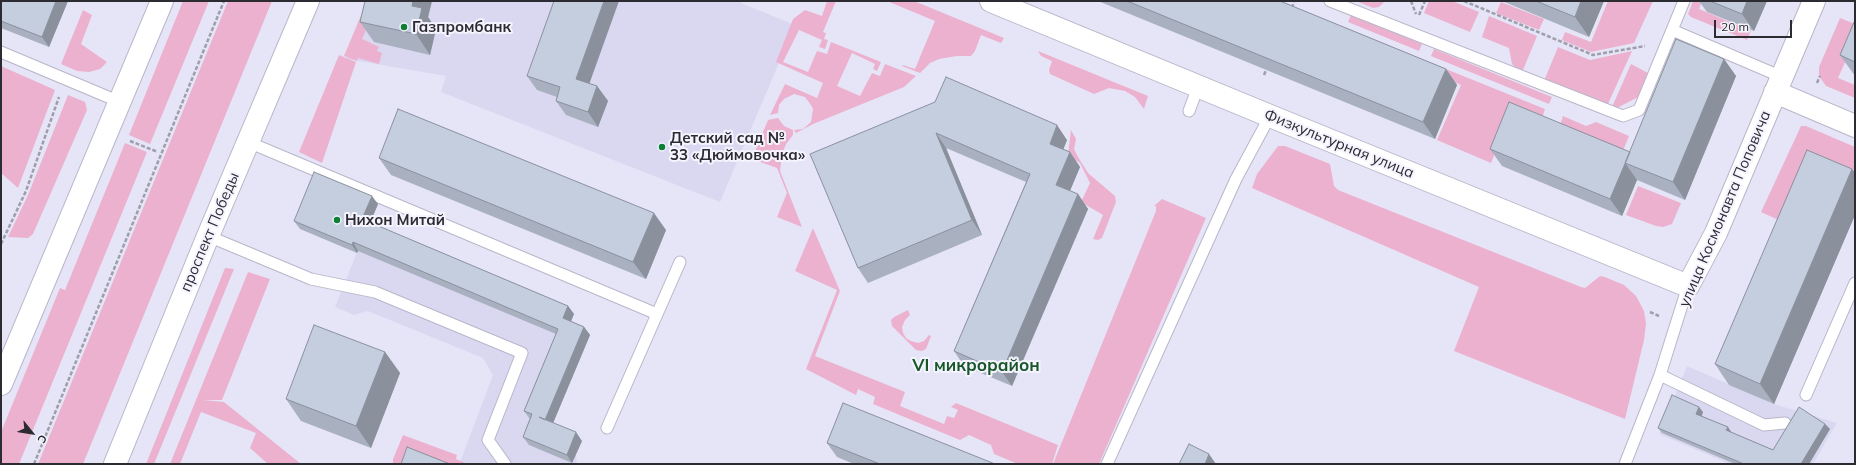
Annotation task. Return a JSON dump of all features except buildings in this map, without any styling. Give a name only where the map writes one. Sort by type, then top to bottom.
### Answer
[{"type":"street","points":[[2,376],[108,131],[162,1]]},
{"type":"street","name":"проспект Победы","points":[[115,464],[208,236],[308,1]]},
{"type":"street","name":"Физкультурная улица","points":[[991,1],[1198,87],[1688,286]]},
{"type":"street","name":"улица Космонавта Поповича","points":[[1688,286],[1716,233],[1814,1]]},
{"type":"street","points":[[1778,85],[1855,126]]},
{"type":"lane","points":[[1330,1],[1623,116],[1639,110],[1684,1]]},
{"type":"lane","points":[[1672,30],[1778,85]]},
{"type":"lane","points":[[1,52],[120,102]]},
{"type":"lane","points":[[1189,111],[1198,87]]},
{"type":"lane","points":[[1107,464],[1236,179],[1270,116]]},
{"type":"lane","points":[[248,142],[657,314]]},
{"type":"lane","points":[[208,236],[310,279],[375,292],[522,353],[488,440],[505,464]]},
{"type":"lane","points":[[607,428],[680,262]]},
{"type":"lane","points":[[1806,395],[1850,306],[1855,283]]},
{"type":"lane","name":"улица Космонавта Поповича","points":[[1625,464],[1660,375],[1688,286]]},
{"type":"lane","points":[[1660,375],[1764,425],[1785,422]]},
{"type":"path","points":[[34,464],[224,1]]},
{"type":"path","points":[[1290,12],[1294,1]]},
{"type":"path","points":[[1411,1],[1418,18]]},
{"type":"path","points":[[1464,1],[1593,55],[1667,42]]},
{"type":"path","points":[[1264,75],[1270,61]]},
{"type":"path","points":[[1,244],[26,191],[65,79]]},
{"type":"path","points":[[108,131],[158,152]]},
{"type":"shaded area","points":[[183,1],[209,1],[150,144],[129,135]]},
{"type":"shaded area","points":[[228,1],[272,1],[83,464],[38,464]]},
{"type":"shaded area","points":[[367,1],[379,1],[362,39],[379,47],[377,51],[382,53],[379,64],[358,58],[357,61],[344,56]]},
{"type":"shaded area","name":"Детский сад № 33 «Дюймовочка»","points":[[371,1],[742,1],[741,3],[795,25],[720,202],[441,92],[446,76],[347,59]]},
{"type":"shaded area","points":[[827,1],[836,1],[823,32],[826,33],[824,39],[828,40],[825,49],[819,47],[822,40],[799,30],[783,62],[808,72],[817,51],[827,54],[831,42],[881,62],[877,71],[873,69],[875,64],[852,53],[837,86],[860,96],[872,73],[880,76],[885,64],[916,76],[904,87],[813,124],[796,133],[794,130],[803,129],[811,122],[813,109],[805,97],[794,94],[784,99],[779,105],[778,113],[770,115],[785,84],[817,98],[823,83],[776,62],[793,19],[805,10],[822,16]]},
{"type":"shaded area","points":[[887,1],[914,1],[1004,38],[1001,43],[981,35],[975,51],[971,56],[957,56],[939,59],[930,63],[920,73],[902,66],[915,69],[935,21]]},
{"type":"shaded area","points":[[1356,1],[1385,1],[1379,7],[1373,8]]},
{"type":"shaded area","points":[[1429,1],[1452,1],[1479,12],[1470,32],[1424,13]]},
{"type":"shaded area","points":[[1608,1],[1653,1],[1634,43],[1591,52],[1562,40],[1565,32],[1591,42]]},
{"type":"shaded area","points":[[1693,1],[1702,1],[1699,9],[1751,31],[1747,40],[1691,17],[1688,14]]},
{"type":"shaded area","points":[[1501,2],[1544,19],[1539,30],[1496,13]]},
{"type":"shaded area","points":[[83,10],[92,15],[81,44],[107,62],[100,69],[89,72],[77,71],[61,64]]},
{"type":"shaded area","points":[[1351,15],[1422,44],[1419,51],[1348,22]]},
{"type":"shaded area","points":[[1489,16],[1537,36],[1523,70],[1512,64],[1509,48],[1482,37]]},
{"type":"shaded area","points":[[1840,18],[1855,24],[1855,40],[1838,78],[1855,85],[1855,98],[1826,86],[1819,76],[1819,67]]},
{"type":"shaded area","points":[[1558,47],[1590,60],[1632,51],[1607,106],[1544,81]]},
{"type":"shaded area","points":[[1434,49],[1552,97],[1549,104],[1431,56]]},
{"type":"shaded area","points":[[1038,51],[1148,96],[1144,109],[1135,97],[1125,91],[1109,88],[1094,94],[1050,74],[1049,70],[1052,61],[1041,56]]},
{"type":"shaded area","points":[[339,55],[356,62],[322,163],[299,152]]},
{"type":"shaded area","points":[[1426,61],[1545,109],[1540,125],[1511,114],[1491,163],[1437,140],[1461,85],[1423,69]]},
{"type":"shaded area","points":[[1631,64],[1648,73],[1649,78],[1644,94],[1617,108],[1612,107]]},
{"type":"shaded area","points":[[1,66],[55,90],[18,188],[1,173]]},
{"type":"shaded area","points":[[68,95],[85,102],[87,110],[33,234],[28,238],[8,237],[28,195]]},
{"type":"shaded area","points":[[1563,116],[1586,126],[1596,122],[1629,136],[1620,158],[1558,132]]},
{"type":"shaded area","points":[[778,118],[784,126],[793,130],[793,135],[786,144],[782,154],[780,171],[802,227],[777,217],[787,193],[777,168],[752,159],[768,120]]},
{"type":"shaded area","points":[[1801,126],[1806,126],[1855,147],[1855,175],[1785,223],[1761,212]]},
{"type":"shaded area","points":[[1071,130],[1076,139],[1074,149],[1088,173],[1115,196],[1116,202],[1102,238],[1098,240],[1093,239],[1103,215],[1081,202],[1090,183],[1080,163],[1068,155]]},
{"type":"shaded area","points":[[125,143],[147,152],[19,464],[1,464],[1,432],[60,288],[65,290]]},
{"type":"shaded area","points":[[1278,146],[1285,146],[1330,164],[1334,186],[1338,190],[1581,287],[1585,288],[1600,276],[1624,285],[1636,296],[1644,311],[1646,323],[1644,340],[1625,419],[1454,351],[1479,287],[1252,188],[1257,174]]},
{"type":"shaded area","points":[[1638,186],[1681,203],[1672,224],[1663,227],[1656,226],[1626,215]]},
{"type":"shaded area","points":[[1162,199],[1206,218],[1099,464],[1053,464],[1156,211],[1156,206],[1154,206]]},
{"type":"shaded area","points":[[367,227],[574,314],[569,326],[590,335],[551,428],[582,441],[575,448],[577,464],[465,464],[460,462],[493,375],[483,358],[368,311],[354,315],[335,307]]},
{"type":"shaded area","points":[[813,228],[840,291],[815,356],[905,392],[900,406],[944,424],[947,416],[954,418],[958,410],[951,407],[956,403],[1058,445],[1052,464],[1018,464],[994,454],[991,445],[969,435],[960,440],[873,404],[875,397],[858,389],[856,395],[806,369],[837,290],[795,271]]},
{"type":"shaded area","points":[[225,268],[234,269],[154,464],[146,464]]},
{"type":"shaded area","points":[[248,272],[270,279],[222,400],[203,400],[224,402],[301,464],[268,464],[250,448],[256,433],[201,412],[180,464],[170,464]]},
{"type":"shaded area","points":[[908,310],[910,315],[905,320],[902,327],[906,338],[918,343],[924,341],[929,335],[931,336],[926,349],[922,351],[916,350],[892,326],[891,320],[894,317]]},
{"type":"shaded area","points":[[1687,366],[1774,404],[1837,423],[1813,464],[1730,464],[1659,434]]},
{"type":"shaded area","points":[[403,435],[457,455],[456,459],[468,464],[393,464],[393,459]]},
{"type":"place","name":"Газпромбанк","points":[[404,27]]},
{"type":"place","name":"Детский сад № 33 «Дюймовочка»","points":[[662,147]]},
{"type":"place","name":"Нихон Митай","points":[[337,220]]},
{"type":"district","name":"VI микрорайон","points":[[976,366]]}]
